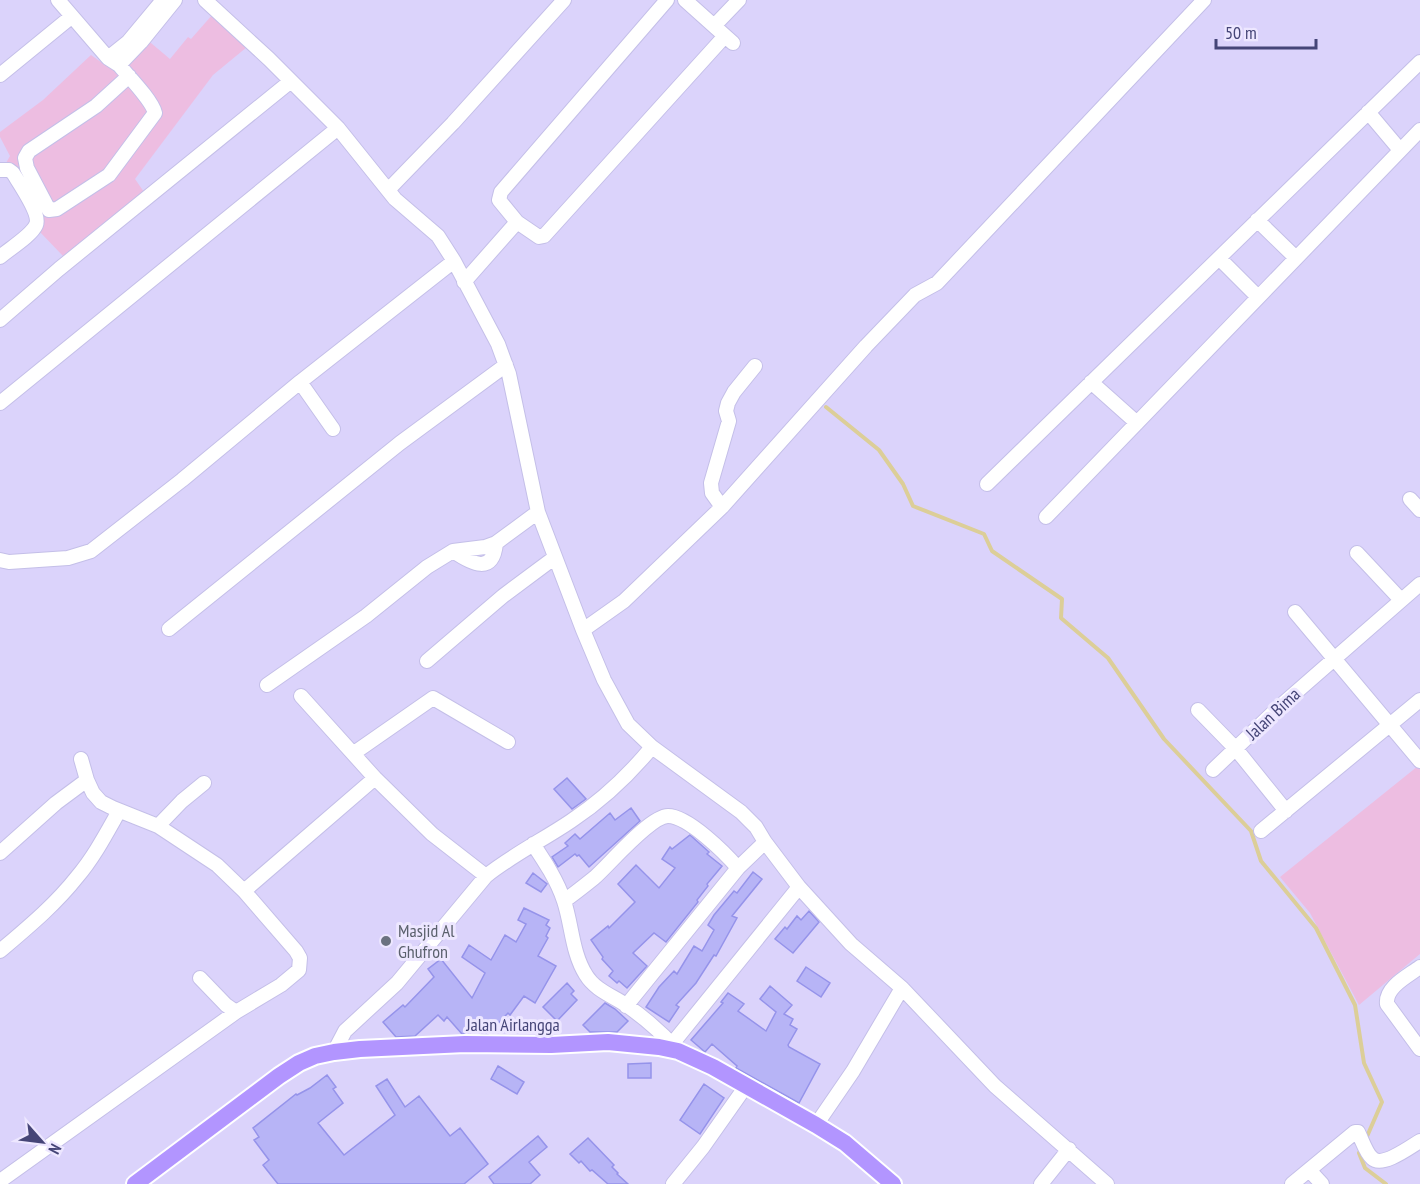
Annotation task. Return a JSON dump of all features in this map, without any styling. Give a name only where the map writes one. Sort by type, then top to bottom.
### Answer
[{"type":"main road","name":"Jalan Airlangga","points":[[135,1184],[289,1070],[315,1056],[334,1052],[465,1044],[551,1045],[608,1042],[675,1047],[816,1125],[844,1143],[893,1184]]},
{"type":"street","points":[[58,0],[71,17],[129,76],[155,110],[153,117],[109,175],[57,209],[49,210],[27,168],[25,158],[29,151],[96,106],[129,76]]},
{"type":"street","points":[[113,61],[163,0]]},
{"type":"street","points":[[113,61],[141,42],[175,0]]},
{"type":"street","points":[[206,0],[338,128],[395,199],[438,236],[454,261],[498,344],[506,365],[538,512],[554,558],[604,680],[628,724],[652,747],[741,812],[756,827],[799,886],[851,944],[902,988],[995,1086],[1107,1184]]},
{"type":"street","points":[[388,190],[453,123],[564,0]]},
{"type":"street","points":[[667,0],[501,192],[499,200],[518,222],[539,237],[544,236],[724,35],[739,0]]},
{"type":"street","points":[[685,0],[724,35]]},
{"type":"street","points":[[584,630],[624,601],[722,507],[882,329],[915,295],[937,283],[1204,0]]},
{"type":"street","points":[[0,75],[71,17]]},
{"type":"street","points":[[987,484],[1420,63]]},
{"type":"street","points":[[0,320],[59,269],[291,81]]},
{"type":"street","points":[[1368,112],[1400,150]]},
{"type":"street","points":[[0,403],[338,128]]},
{"type":"street","points":[[1047,517],[1420,130]]},
{"type":"street","points":[[0,170],[9,170],[13,173],[35,212],[37,220],[29,233],[0,257]]},
{"type":"street","points":[[1257,220],[1296,258]]},
{"type":"street","points":[[464,282],[518,222]]},
{"type":"street","points":[[1219,258],[1258,297]]},
{"type":"street","points":[[0,560],[5,562],[68,558],[91,551],[454,261]]},
{"type":"street","points":[[170,629],[400,443],[506,365]]},
{"type":"street","points":[[722,507],[712,493],[711,483],[729,422],[726,411],[734,392],[755,366]]},
{"type":"street","points":[[300,382],[333,429]]},
{"type":"street","points":[[1091,382],[1137,423]]},
{"type":"street","points":[[267,685],[366,616],[427,567],[453,551],[471,562],[484,564],[493,559],[496,543],[538,512]]},
{"type":"street","points":[[1357,553],[1401,600]]},
{"type":"street","points":[[427,661],[503,596],[554,558]]},
{"type":"street","name":"Jalan Bima","points":[[1213,770],[1334,658],[1420,584]]},
{"type":"street","points":[[1295,612],[1420,761]]},
{"type":"street","points":[[301,696],[375,778],[432,834],[486,876]]},
{"type":"street","points":[[354,753],[435,698],[508,742]]},
{"type":"street","points":[[1262,831],[1420,700]]},
{"type":"street","points":[[1198,710],[1236,749],[1286,811]]},
{"type":"street","points":[[334,1052],[345,1030],[397,983],[486,876],[573,820],[607,794],[652,747]]},
{"type":"street","points":[[0,1181],[237,1012],[294,976],[299,970],[300,958],[296,951],[244,891],[217,864],[158,826],[106,805],[97,797],[87,780],[81,759]]},
{"type":"street","points":[[244,891],[375,778]]},
{"type":"street","points":[[0,853],[56,803],[87,780]]},
{"type":"street","points":[[158,826],[182,801],[204,783]]},
{"type":"street","points":[[0,951],[77,878],[99,848],[119,811]]},
{"type":"street","points":[[564,901],[595,878],[649,825],[663,817],[677,818],[694,829],[716,844],[738,868]]},
{"type":"street","points":[[626,1006],[738,868],[765,842]]},
{"type":"street","points":[[533,844],[555,878],[585,974],[593,985],[626,1006],[675,1047],[799,886]]},
{"type":"street","points":[[1420,967],[1390,990],[1386,1000],[1420,1049]]},
{"type":"street","points":[[200,978],[226,1005],[237,1012]]},
{"type":"street","points":[[816,1125],[853,1071],[881,1020],[902,988]]},
{"type":"street","points":[[672,1184],[703,1147],[746,1086]]},
{"type":"street","points":[[1292,1184],[1355,1132],[1358,1132],[1372,1158],[1382,1161],[1420,1141]]},
{"type":"street","points":[[1041,1184],[1069,1149]]},
{"type":"street","points":[[1310,1171],[1322,1184]]},
{"type":"shaded area","points":[[0,0],[1420,0],[1420,1184],[0,1184]]},
{"type":"shaded area","points":[[213,14],[247,47],[213,75],[135,179],[144,192],[63,256],[40,232],[6,163],[10,156],[0,137],[0,132],[43,100],[91,55],[105,65],[126,58],[145,38],[170,59],[188,37],[191,39]]},
{"type":"shaded area","points":[[1418,766],[1420,768],[1420,954],[1359,1005],[1310,913],[1280,877]]},
{"type":"building","points":[[567,778],[586,799],[572,809],[554,789]]},
{"type":"building","points":[[631,808],[640,821],[589,867],[579,855],[575,854],[558,867],[552,857],[568,846],[565,843],[575,834],[580,839],[610,813],[615,820]]},
{"type":"building","points":[[690,835],[709,852],[707,854],[722,866],[707,884],[698,902],[666,942],[654,933],[633,953],[647,966],[627,988],[609,976],[613,971],[602,959],[603,957],[591,940],[608,926],[609,928],[635,902],[618,884],[636,865],[659,888],[675,868],[662,859],[670,847],[672,849]]},
{"type":"building","points":[[753,872],[762,879],[732,916],[737,918],[716,956],[714,955],[696,983],[676,1005],[679,1007],[669,1022],[646,1007],[659,987],[674,971],[677,974],[694,946],[702,951],[714,930],[708,925],[714,915],[734,891],[737,893]]},
{"type":"building","points":[[533,873],[547,884],[541,892],[526,883]]},
{"type":"building","points":[[524,908],[549,920],[546,925],[550,928],[546,936],[548,938],[538,956],[556,966],[535,1003],[524,996],[510,1015],[508,1013],[488,1034],[481,1034],[474,1027],[467,1034],[462,1034],[447,1017],[444,1021],[438,1015],[415,1036],[396,1037],[383,1022],[403,1005],[405,1007],[434,977],[428,969],[441,959],[472,998],[485,973],[462,957],[469,945],[491,960],[505,935],[516,942],[526,924],[518,920]]},
{"type":"building","points":[[809,911],[819,922],[793,953],[775,939],[797,916],[801,920]]},
{"type":"building","points":[[806,967],[830,983],[821,997],[797,981]]},
{"type":"building","points":[[567,983],[574,991],[571,994],[577,1000],[557,1021],[543,1007]]},
{"type":"building","points":[[770,986],[792,1005],[784,1014],[793,1019],[790,1025],[797,1029],[789,1047],[820,1064],[799,1103],[736,1068],[737,1066],[712,1044],[705,1052],[691,1040],[723,1003],[721,1002],[728,993],[744,1004],[738,1011],[766,1031],[776,1012],[760,999]]},
{"type":"building","points":[[605,1003],[628,1021],[617,1032],[590,1032],[583,1025]]},
{"type":"building","points":[[651,1063],[651,1078],[628,1078],[628,1064]]},
{"type":"building","points":[[498,1066],[524,1082],[517,1094],[491,1079]]},
{"type":"building","points":[[327,1075],[336,1087],[333,1089],[343,1103],[318,1123],[344,1155],[395,1115],[376,1086],[387,1079],[405,1107],[419,1096],[450,1136],[460,1128],[488,1164],[464,1184],[278,1184],[263,1165],[269,1160],[254,1140],[259,1137],[253,1128],[296,1094],[310,1088]]},
{"type":"building","points":[[704,1084],[724,1098],[700,1134],[680,1120]]},
{"type":"building","points":[[538,1136],[547,1147],[529,1162],[540,1175],[530,1184],[494,1184],[489,1177]]},
{"type":"building","points":[[588,1138],[614,1165],[612,1167],[617,1174],[628,1184],[608,1184],[570,1154]]},
{"type":"waterway","points":[[826,407],[879,450],[903,484],[913,506],[984,534],[992,551],[1062,599],[1061,618],[1108,658],[1164,739],[1251,831],[1261,861],[1316,928],[1355,1005],[1364,1063],[1382,1102],[1365,1141]]},
{"type":"waterway","points":[[1362,1147],[1359,1153],[1365,1168],[1386,1184]]},
{"type":"place","name":"Masjid Al Ghufron","points":[[386,941]]}]
